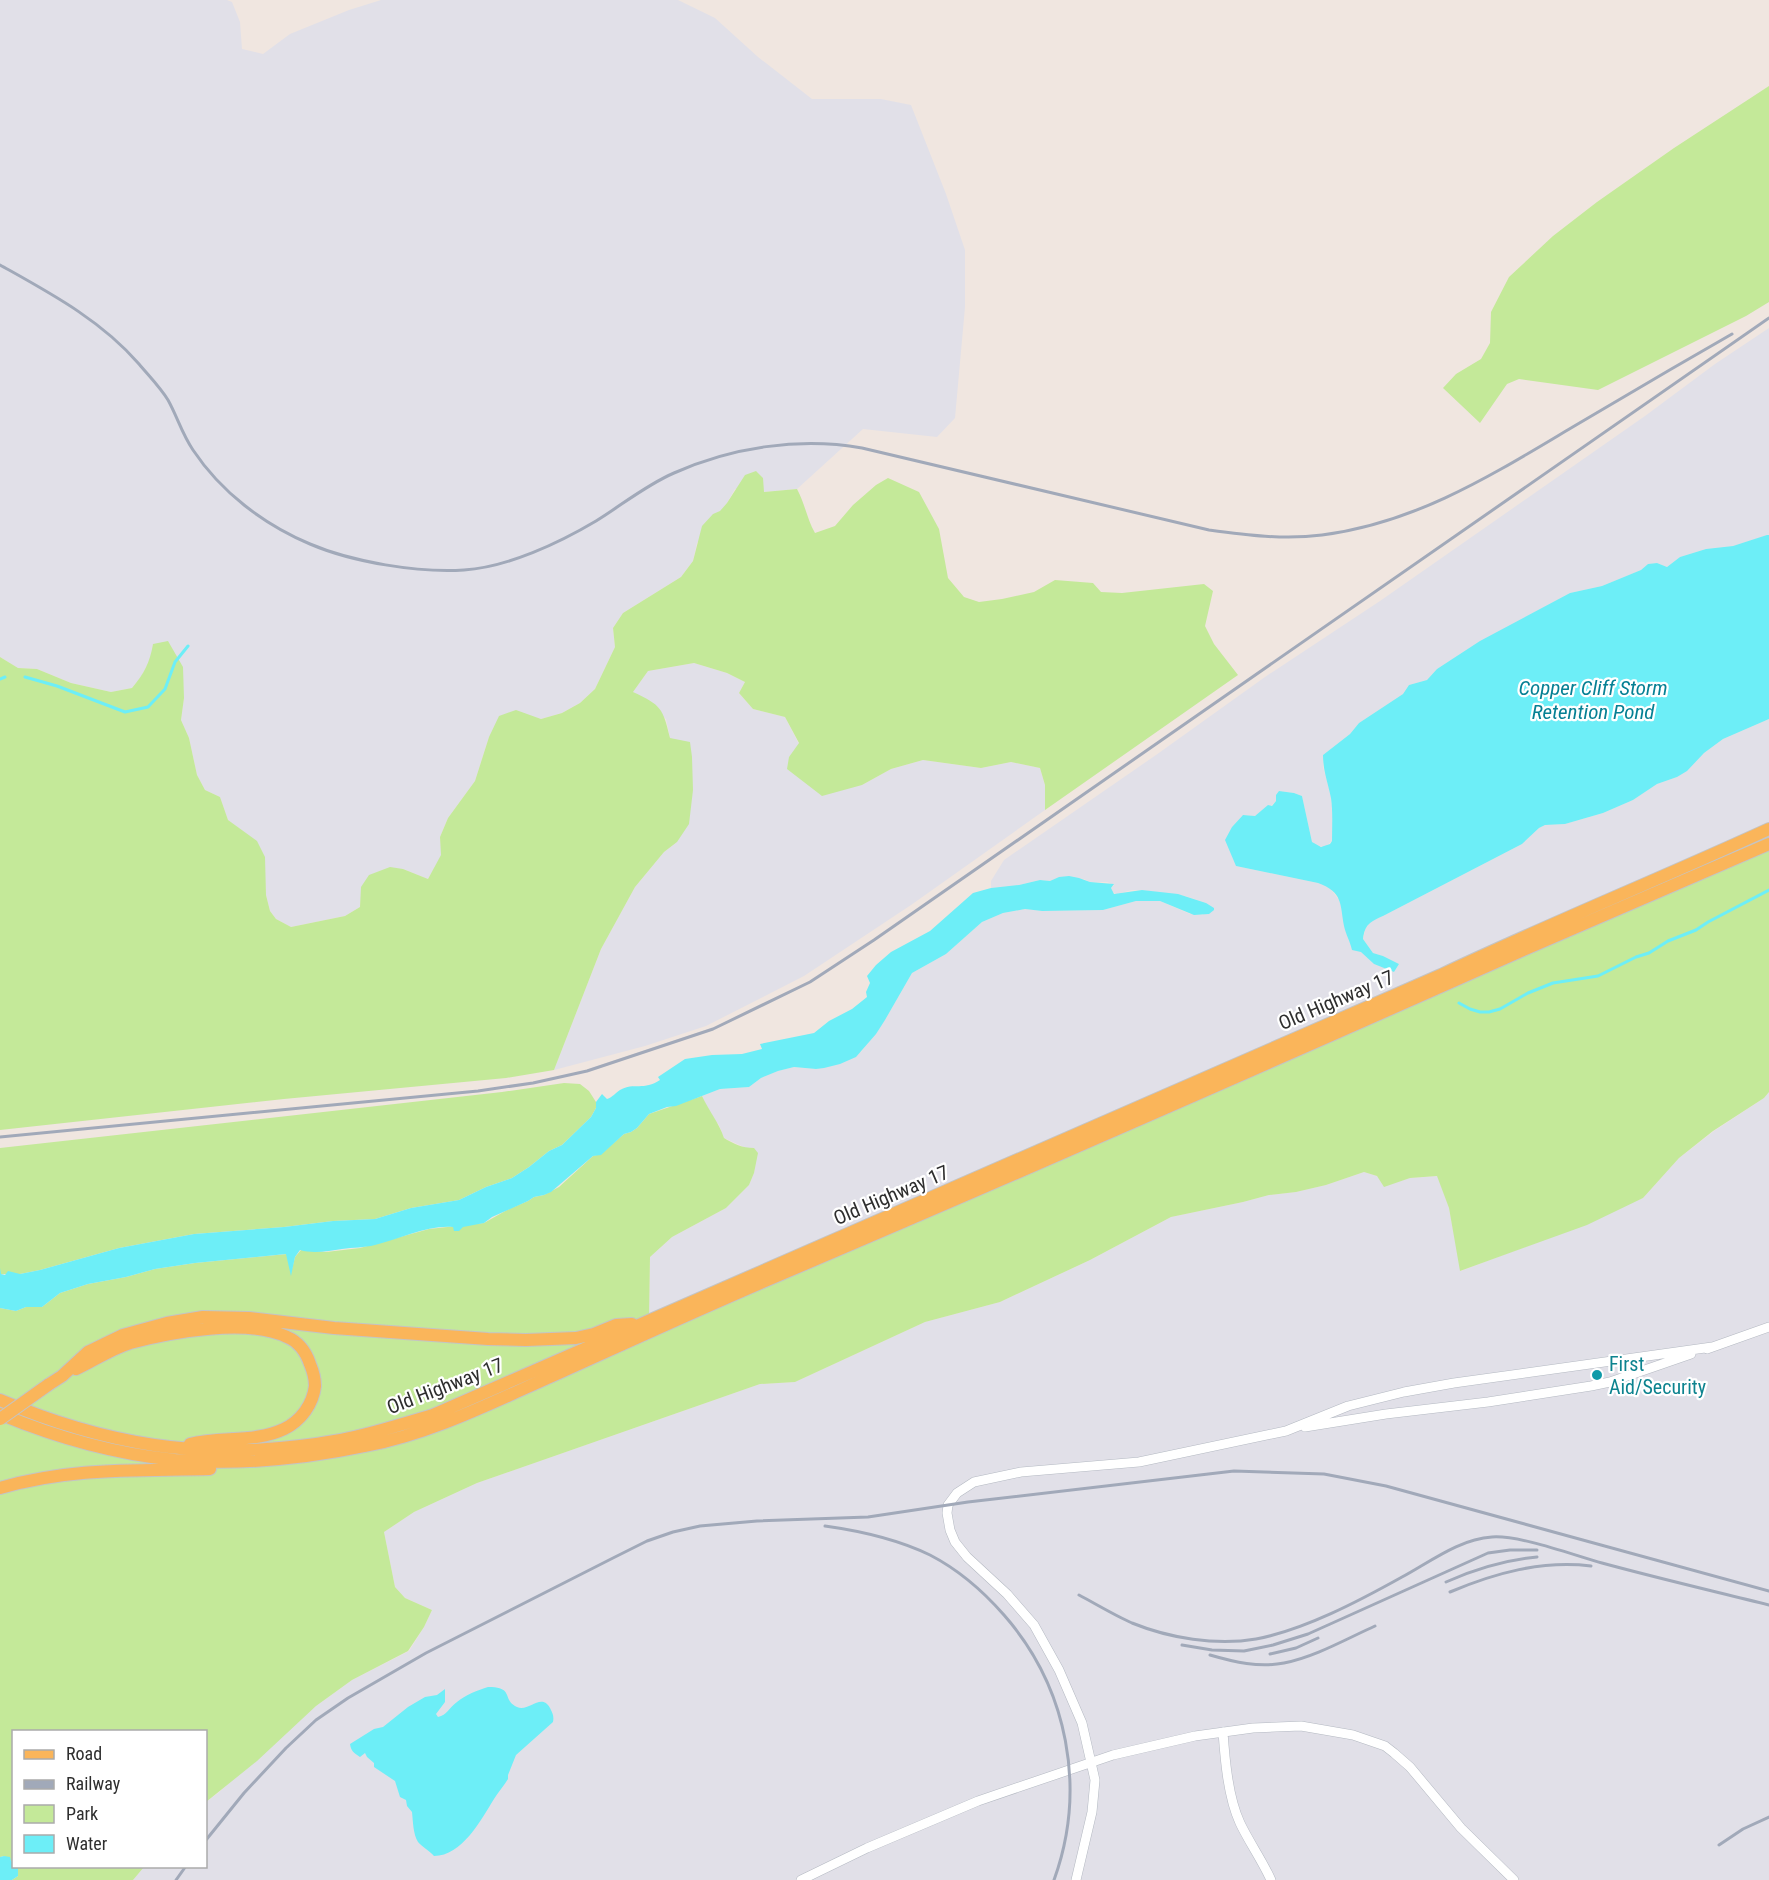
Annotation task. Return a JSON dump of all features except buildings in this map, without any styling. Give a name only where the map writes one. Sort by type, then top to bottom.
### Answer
[{"type":"main road","name":"Old Highway 17","points":[[0,1400],[32,1414],[77,1428],[154,1445],[228,1449],[311,1445],[363,1435],[433,1415],[1442,975],[1520,938],[1769,829]]},
{"type":"main road","name":"Old Highway 17","points":[[0,1414],[44,1430],[117,1451],[175,1460],[233,1461],[291,1458],[370,1446],[405,1437],[466,1415],[669,1323],[1027,1170],[1769,844]]},
{"type":"main road","points":[[62,1376],[88,1352],[123,1335],[167,1323],[203,1317],[249,1318],[334,1328],[526,1340],[576,1338],[616,1325],[645,1322]]},
{"type":"main road","points":[[0,1419],[62,1376],[127,1344],[198,1329],[234,1328],[264,1330],[288,1337],[304,1351],[315,1377],[313,1394],[306,1410],[292,1424],[283,1430],[261,1436],[204,1440],[179,1447]]},
{"type":"main road","points":[[0,1488],[78,1473],[130,1469],[215,1469],[233,1461]]},
{"type":"street","points":[[1076,1880],[1092,1812],[1095,1780],[1082,1723],[1047,1645],[1023,1610],[967,1557],[955,1542],[947,1513],[948,1505],[957,1493],[974,1482],[1021,1472],[1139,1461],[1286,1431],[1386,1414],[1488,1402],[1591,1386],[1652,1369],[1769,1327]]},
{"type":"street","points":[[1286,1431],[1348,1406],[1404,1392],[1712,1347]]},
{"type":"street","points":[[801,1880],[957,1809],[1092,1762],[1195,1736],[1253,1728],[1301,1726],[1353,1735],[1385,1746],[1410,1767],[1461,1828],[1514,1880]]},
{"type":"street","points":[[1223,1732],[1225,1759],[1239,1821],[1271,1880]]},
{"type":"shaded area","points":[[0,0],[227,0],[232,2],[240,22],[242,49],[263,54],[290,34],[349,10],[381,0],[678,0],[715,18],[758,57],[812,99],[881,99],[911,105],[965,250],[965,307],[955,418],[937,437],[863,429],[797,489],[763,492],[763,489],[735,489],[697,543],[693,561],[681,577],[623,613],[613,628],[615,647],[595,689],[580,703],[562,713],[541,719],[530,716],[489,737],[475,781],[448,818],[440,837],[442,855],[428,879],[403,869],[361,898],[360,907],[345,916],[291,927],[276,919],[270,911],[265,878],[241,830],[228,820],[220,797],[205,790],[197,775],[189,738],[181,720],[184,698],[153,644],[151,658],[132,688],[111,692],[71,683],[37,669],[18,668],[0,657]]},
{"type":"shaded area","points":[[1769,328],[1769,535],[1733,546],[1706,549],[1680,557],[1667,567],[1657,563],[1648,564],[1641,570],[1602,586],[1570,593],[1480,642],[1437,669],[1427,680],[1409,685],[1403,694],[1359,723],[1350,734],[1323,755],[1323,767],[1331,796],[1333,816],[1332,841],[1325,847],[1312,842],[1302,796],[1294,793],[1279,791],[1276,801],[1271,806],[1255,816],[1243,815],[1232,827],[1236,866],[1329,887],[1339,900],[1351,942],[1374,964],[1394,972],[1399,964],[1373,953],[1363,939],[1367,923],[1522,844],[1545,825],[1565,824],[1603,813],[1633,800],[1657,784],[1677,777],[1723,739],[1769,719],[1769,828],[649,1320],[650,1257],[672,1237],[726,1208],[749,1185],[754,1173],[757,1153],[724,1138],[702,1096],[720,1089],[749,1087],[761,1078],[794,1067],[816,1069],[861,1052],[885,1020],[912,973],[946,954],[982,922],[1003,913],[1025,909],[1103,910],[1136,901],[1160,901],[1190,914],[1203,915],[1206,903],[1185,896],[1142,890],[1117,894],[1112,892],[1111,888],[1114,885],[1107,882],[1059,877],[1050,881],[1040,880],[991,888],[991,881],[1004,860],[1265,677],[1380,601]]},
{"type":"shaded area","points":[[694,663],[727,673],[745,682],[739,693],[753,709],[785,717],[799,744],[789,757],[862,785],[891,769],[923,760],[981,768],[1011,762],[1040,768],[1045,785],[1045,810],[911,905],[804,976],[706,1026],[645,1046],[554,1070],[601,949],[635,887],[664,852],[677,842],[670,738],[666,719],[633,692],[648,671]]},
{"type":"shaded area","points":[[1769,1092],[1769,1880],[133,1880],[143,1868],[207,1868],[207,1801],[316,1706],[352,1680],[409,1651],[432,1610],[405,1598],[395,1587],[384,1532],[414,1512],[477,1483],[760,1384],[795,1382],[925,1322],[1000,1302],[1090,1260],[1171,1217],[1269,1195],[1296,1192],[1364,1172],[1377,1176],[1384,1186],[1410,1178],[1438,1176],[1449,1208],[1461,1271],[1643,1198],[1679,1158],[1714,1131],[1764,1098]]},
{"type":"green space","points":[[1769,86],[1769,302],[1746,316],[1598,390],[1519,379],[1507,384],[1480,423],[1443,388],[1456,374],[1481,359],[1490,343],[1491,312],[1509,277],[1553,236],[1674,148]]},
{"type":"green space","points":[[756,471],[763,478],[764,492],[797,489],[815,533],[835,526],[853,505],[888,478],[919,492],[939,529],[948,578],[964,597],[979,602],[1034,592],[1055,580],[1093,583],[1101,592],[1122,593],[1204,584],[1213,591],[1205,626],[1214,644],[1238,675],[1045,810],[1045,785],[1040,768],[1011,762],[981,768],[923,760],[891,769],[862,785],[822,796],[787,769],[789,757],[799,743],[785,717],[753,709],[739,693],[745,682],[727,673],[694,663],[648,671],[633,692],[655,704],[663,714],[670,738],[690,742],[693,790],[689,824],[677,842],[664,852],[635,887],[601,949],[554,1070],[506,1078],[284,1099],[0,1130],[0,657],[18,668],[37,669],[71,683],[111,692],[132,688],[146,668],[153,644],[168,641],[183,667],[184,698],[181,720],[189,738],[197,775],[205,790],[220,797],[228,820],[257,841],[265,857],[266,895],[270,911],[276,919],[291,927],[345,916],[360,907],[361,887],[369,875],[390,867],[403,869],[428,879],[441,855],[440,837],[448,818],[475,781],[489,737],[499,716],[516,710],[541,719],[562,713],[580,703],[595,689],[615,647],[613,628],[623,613],[681,577],[693,561],[702,526],[727,503],[745,475]]},
{"type":"green space","points":[[1769,844],[1769,1092],[1764,1098],[1713,1131],[1679,1158],[1643,1198],[1587,1225],[1460,1271],[1449,1208],[1437,1176],[1410,1178],[1384,1187],[1377,1176],[1364,1172],[1296,1192],[1269,1195],[1171,1217],[1090,1260],[1000,1302],[925,1322],[795,1382],[760,1384],[477,1483],[414,1512],[384,1532],[395,1587],[405,1598],[432,1610],[408,1651],[352,1680],[316,1706],[257,1761],[207,1801],[207,1730],[12,1730],[12,1861],[4,1856],[0,1857],[0,1415],[174,1460],[405,1437]]},
{"type":"green space","points":[[564,1083],[580,1084],[589,1091],[596,1102],[596,1108],[591,1117],[562,1145],[549,1151],[512,1178],[459,1200],[411,1208],[375,1219],[194,1234],[119,1248],[40,1270],[20,1274],[0,1274],[0,1148],[502,1092]]},
{"type":"green space","points":[[702,1096],[724,1138],[738,1145],[754,1148],[758,1153],[754,1173],[749,1185],[726,1208],[672,1237],[650,1257],[649,1320],[434,1414],[311,1444],[155,1445],[0,1400],[0,1308],[16,1311],[26,1307],[42,1307],[60,1293],[88,1284],[155,1269],[195,1263],[287,1254],[291,1273],[295,1257],[301,1250],[326,1252],[360,1248],[429,1229],[484,1223],[534,1197],[544,1195],[559,1187],[593,1156],[601,1154],[624,1134],[637,1128],[649,1114]]},
{"type":"green space","points":[[18,1868],[143,1868],[133,1880],[12,1880],[18,1876]]},
{"type":"water","name":"Copper Cliff Storm Retention Pond","points":[[1769,535],[1769,719],[1723,739],[1704,753],[1687,771],[1657,784],[1633,800],[1603,813],[1565,824],[1545,825],[1522,844],[1371,922],[1365,930],[1363,939],[1373,953],[1399,964],[1394,972],[1374,964],[1361,952],[1352,950],[1345,929],[1341,905],[1332,890],[1318,883],[1236,866],[1225,840],[1232,827],[1243,815],[1255,816],[1268,805],[1272,806],[1279,791],[1302,796],[1312,842],[1321,847],[1330,844],[1332,841],[1332,803],[1323,755],[1350,734],[1359,723],[1403,694],[1409,685],[1427,680],[1437,669],[1480,641],[1570,593],[1602,586],[1641,570],[1648,564],[1657,563],[1667,567],[1680,557],[1706,549],[1733,546]]},
{"type":"water","points":[[1069,876],[1090,882],[1114,884],[1111,888],[1114,894],[1142,890],[1178,894],[1206,903],[1214,910],[1209,914],[1194,915],[1160,901],[1136,901],[1103,910],[1025,909],[1003,913],[982,922],[946,954],[912,973],[876,1034],[856,1057],[824,1068],[794,1067],[778,1071],[761,1078],[749,1087],[720,1089],[649,1114],[637,1128],[624,1134],[601,1155],[593,1156],[551,1192],[534,1197],[484,1223],[463,1227],[459,1231],[454,1231],[453,1227],[433,1228],[367,1247],[321,1252],[300,1250],[295,1257],[291,1276],[286,1254],[195,1263],[155,1269],[88,1284],[60,1293],[42,1307],[26,1307],[16,1311],[0,1308],[0,1268],[1,1274],[5,1275],[8,1271],[20,1274],[119,1248],[194,1234],[375,1219],[411,1208],[459,1200],[512,1178],[549,1151],[562,1145],[591,1117],[596,1108],[596,1102],[602,1094],[607,1099],[625,1088],[654,1083],[660,1080],[658,1077],[685,1059],[742,1054],[762,1049],[760,1044],[814,1033],[867,997],[866,992],[870,983],[867,976],[876,965],[891,952],[930,931],[973,893]]},
{"type":"water","points":[[488,1687],[505,1691],[512,1704],[517,1707],[543,1702],[553,1713],[553,1722],[516,1755],[508,1779],[470,1835],[453,1850],[434,1856],[416,1839],[412,1812],[406,1800],[400,1797],[395,1781],[374,1767],[374,1763],[365,1753],[360,1757],[354,1753],[350,1744],[374,1729],[383,1727],[425,1697],[437,1695],[445,1689],[445,1702],[436,1714],[438,1717],[464,1697]]},
{"type":"water","points":[[0,1857],[10,1857],[12,1868],[18,1868],[18,1876],[12,1880],[0,1880]]},
{"type":"waterway","points":[[25,677],[57,686],[125,712],[148,707],[165,689],[175,662],[188,646]]},
{"type":"waterway","points":[[0,679],[5,677]]},
{"type":"waterway","points":[[1459,1003],[1470,1009],[1489,1012],[1500,1009],[1528,993],[1553,983],[1598,976],[1649,953],[1668,941],[1696,930],[1769,890]]},
{"type":"railway","points":[[0,265],[74,308],[124,348],[165,395],[189,444],[216,480],[260,517],[310,544],[345,556],[386,565],[426,570],[481,568],[533,553],[582,529],[644,489],[674,473],[696,464],[743,451],[791,444],[862,448],[1209,530],[1294,537],[1356,529],[1389,520],[1452,495],[1512,463],[1732,334]]},
{"type":"railway","points":[[0,1137],[478,1091],[533,1083],[587,1071],[713,1029],[810,982],[874,940],[1769,318]]},
{"type":"railway","points":[[207,1839],[244,1793],[286,1748],[316,1720],[348,1698],[426,1653],[647,1541],[700,1526],[757,1521],[868,1517],[968,1502],[1234,1471],[1324,1474],[1386,1486],[1769,1591]]},
{"type":"railway","points":[[825,1526],[892,1540],[941,1561],[961,1574],[988,1598],[1026,1644],[1043,1674],[1057,1707],[1070,1775],[1069,1810],[1064,1845],[1054,1880]]},
{"type":"railway","points":[[1079,1595],[1132,1623],[1161,1633],[1209,1641],[1256,1639],[1293,1629],[1331,1614],[1468,1542],[1504,1537],[1531,1542],[1623,1569],[1769,1605]]},
{"type":"railway","points":[[1182,1645],[1212,1650],[1244,1651],[1273,1645],[1308,1634],[1488,1553],[1537,1550]]},
{"type":"railway","points":[[1446,1582],[1490,1566],[1537,1557]]},
{"type":"railway","points":[[1450,1592],[1484,1579],[1519,1570],[1555,1565],[1591,1566]]},
{"type":"railway","points":[[1210,1655],[1256,1665],[1284,1663],[1319,1652],[1375,1626]]},
{"type":"railway","points":[[1270,1654],[1296,1648],[1318,1638]]},
{"type":"railway","points":[[1719,1845],[1743,1829],[1769,1817]]},
{"type":"railway","points":[[176,1880],[185,1868]]},
{"type":"place","name":"First Aid/Security","points":[[1597,1375]]}]
